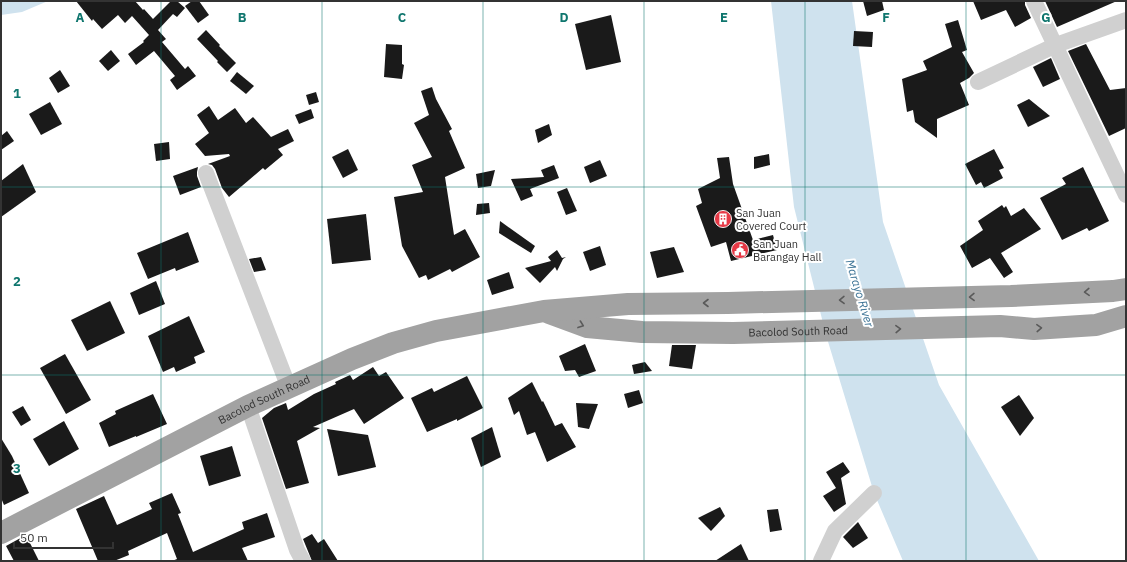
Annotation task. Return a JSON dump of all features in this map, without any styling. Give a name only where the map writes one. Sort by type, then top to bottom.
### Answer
[{"type":"highway","name":"Bacolod South Road","points":[[1,534],[248,406],[352,359],[393,343],[436,331],[544,311],[628,304],[1011,296],[1113,291],[1126,289]]},
{"type":"highway","name":"Bacolod South Road","points":[[544,311],[587,327],[642,332],[733,333],[1000,326],[1034,329],[1096,325],[1126,316]]},
{"type":"street","points":[[1034,1],[1126,195]]},
{"type":"street","points":[[978,82],[1056,45],[1126,20]]},
{"type":"street","points":[[206,173],[289,388]]},
{"type":"street","points":[[248,406],[297,550],[303,561]]},
{"type":"street","points":[[821,561],[836,531],[874,493]]},
{"type":"water","points":[[1,1],[48,1],[22,12],[1,15]]},
{"type":"water","name":"Marayo River","points":[[771,1],[852,1],[883,222],[939,385],[1039,561],[903,561],[874,493],[826,335],[794,207]]},
{"type":"building","points":[[76,1],[135,1],[153,19],[171,1],[177,1],[185,8],[177,17],[173,14],[158,30],[166,39],[162,42],[185,69],[188,66],[196,76],[177,90],[170,80],[175,76],[154,51],[136,65],[128,54],[144,42],[143,41],[149,35],[132,16],[125,23],[118,15],[102,29],[93,19],[92,21]]},
{"type":"building","points":[[192,1],[199,1],[209,15],[198,23],[185,6]]},
{"type":"building","points":[[863,1],[882,1],[884,10],[867,16]]},
{"type":"building","points":[[973,1],[1025,1],[1025,5],[1031,18],[1015,27],[1006,10],[981,20]]},
{"type":"building","points":[[1045,1],[1117,1],[1057,27]]},
{"type":"building","points":[[611,15],[621,62],[586,70],[575,24]]},
{"type":"building","points":[[958,20],[967,50],[962,52],[974,73],[960,83],[969,105],[937,119],[937,138],[915,122],[913,110],[907,112],[902,79],[927,70],[923,61],[952,47],[945,24]]},
{"type":"building","points":[[206,30],[236,63],[227,72],[197,39]]},
{"type":"building","points":[[854,31],[873,32],[872,47],[853,46]]},
{"type":"building","points":[[386,44],[402,45],[402,64],[404,65],[402,79],[384,77]]},
{"type":"building","points":[[1086,44],[1110,90],[1126,88],[1126,128],[1109,136],[1068,51]]},
{"type":"building","points":[[111,50],[120,61],[108,71],[99,61]]},
{"type":"building","points":[[1051,58],[1060,79],[1043,87],[1033,67]]},
{"type":"building","points":[[60,70],[70,86],[58,93],[49,78]]},
{"type":"building","points":[[237,72],[254,86],[246,94],[230,81]]},
{"type":"building","points":[[432,87],[436,99],[452,129],[449,131],[465,168],[445,177],[454,235],[465,229],[480,257],[452,272],[450,269],[428,280],[426,275],[419,278],[402,246],[394,197],[423,192],[412,165],[432,157],[414,123],[429,115],[421,91]]},
{"type":"building","points":[[316,92],[319,102],[309,105],[306,95]]},
{"type":"building","points":[[1029,99],[1050,116],[1028,127],[1017,105]]},
{"type":"building","points":[[50,102],[62,124],[41,135],[29,114]]},
{"type":"building","points":[[209,106],[218,120],[235,108],[246,123],[253,117],[271,137],[288,129],[294,141],[278,149],[283,155],[265,170],[263,168],[229,197],[222,188],[215,169],[212,165],[208,164],[230,156],[229,154],[205,156],[195,144],[209,133],[197,115]]},
{"type":"building","points":[[311,109],[314,118],[299,124],[295,115]]},
{"type":"building","points":[[549,124],[552,135],[538,143],[535,130]]},
{"type":"building","points":[[7,131],[14,141],[1,150],[1,136]]},
{"type":"building","points":[[169,142],[170,159],[156,161],[154,144]]},
{"type":"building","points":[[348,149],[358,170],[343,178],[332,157]]},
{"type":"building","points":[[994,149],[1004,168],[999,170],[1003,178],[984,188],[981,182],[976,185],[965,164]]},
{"type":"building","points":[[769,154],[770,165],[754,169],[754,157]]},
{"type":"building","points":[[729,157],[733,184],[753,240],[773,235],[777,250],[731,261],[726,242],[711,247],[696,206],[702,203],[698,189],[720,178],[717,158]]},
{"type":"building","points":[[600,160],[607,176],[590,183],[584,167]]},
{"type":"building","points":[[23,164],[36,192],[1,217],[1,181]]},
{"type":"building","points":[[554,165],[559,178],[530,189],[533,196],[521,201],[511,179],[544,177],[541,170]]},
{"type":"building","points":[[198,167],[197,176],[201,187],[180,195],[173,176]]},
{"type":"building","points":[[1083,167],[1109,221],[1089,231],[1087,228],[1062,240],[1040,198],[1066,184],[1062,178]]},
{"type":"building","points":[[495,170],[491,186],[478,188],[476,174]]},
{"type":"building","points":[[567,188],[577,211],[566,215],[557,192]]},
{"type":"building","points":[[489,203],[490,213],[476,215],[477,204]]},
{"type":"building","points":[[1002,205],[1004,208],[1006,206],[1011,216],[1024,208],[1041,229],[1001,253],[1013,272],[1004,278],[990,258],[972,268],[960,246],[983,230],[978,221]]},
{"type":"building","points":[[366,214],[371,260],[332,264],[327,219]]},
{"type":"building","points":[[500,221],[535,246],[531,253],[499,233]]},
{"type":"building","points":[[188,232],[199,262],[176,271],[175,268],[148,279],[137,253]]},
{"type":"building","points":[[600,246],[606,265],[590,271],[583,252]]},
{"type":"building","points":[[674,247],[684,272],[657,278],[650,252]]},
{"type":"building","points":[[557,250],[562,258],[566,257],[563,259],[557,271],[555,267],[540,283],[525,268],[551,261],[548,257]]},
{"type":"building","points":[[261,257],[266,270],[254,272],[249,259]]},
{"type":"building","points":[[509,272],[514,288],[492,295],[487,280]]},
{"type":"building","points":[[156,281],[165,304],[139,315],[130,293]]},
{"type":"building","points":[[110,301],[125,333],[87,351],[71,320]]},
{"type":"building","points":[[189,316],[205,352],[194,357],[196,363],[176,372],[174,367],[163,372],[148,336]]},
{"type":"building","points":[[585,344],[596,371],[579,377],[575,370],[565,371],[559,356]]},
{"type":"building","points":[[672,345],[696,345],[692,369],[669,366]]},
{"type":"building","points":[[65,354],[91,400],[66,414],[40,368]]},
{"type":"building","points":[[645,362],[652,371],[634,374],[632,365]]},
{"type":"building","points":[[373,367],[379,376],[386,372],[404,398],[364,424],[354,409],[313,427],[320,428],[297,441],[309,483],[286,489],[262,418],[274,408],[286,403],[288,410],[314,394],[336,384],[335,382],[350,375],[353,380]]},
{"type":"building","points":[[467,376],[483,408],[457,421],[457,419],[427,432],[411,398],[432,388],[434,392]]},
{"type":"building","points":[[532,382],[555,426],[562,423],[576,447],[547,462],[535,432],[527,435],[519,411],[514,415],[508,398]]},
{"type":"building","points":[[639,390],[643,403],[628,408],[624,394]]},
{"type":"building","points":[[153,394],[167,424],[109,447],[99,423],[116,414],[115,411]]},
{"type":"building","points":[[1019,395],[1034,418],[1020,436],[1001,407]]},
{"type":"building","points":[[576,403],[598,404],[589,429],[578,427]]},
{"type":"building","points":[[23,406],[31,420],[21,426],[12,412]]},
{"type":"building","points":[[64,421],[79,449],[49,466],[33,439]]},
{"type":"building","points":[[492,427],[501,457],[481,467],[471,438]]},
{"type":"building","points":[[327,429],[368,435],[376,467],[338,476]]},
{"type":"building","points":[[1,438],[12,456],[29,493],[4,505],[1,498]]},
{"type":"building","points":[[232,446],[241,476],[209,486],[200,456]]},
{"type":"building","points":[[843,462],[850,472],[841,478],[846,504],[834,512],[823,496],[836,488],[826,472]]},
{"type":"building","points":[[172,493],[181,513],[178,514],[193,552],[244,529],[242,522],[267,513],[275,537],[242,548],[248,561],[172,561],[177,559],[167,533],[128,551],[129,555],[114,561],[98,561],[76,509],[104,496],[117,525],[152,509],[149,503]]},
{"type":"building","points":[[720,507],[725,516],[711,531],[698,518]]},
{"type":"building","points":[[778,509],[782,530],[770,532],[767,510]]},
{"type":"building","points":[[858,522],[868,538],[853,548],[843,537]]},
{"type":"building","points":[[312,534],[318,543],[324,539],[338,561],[312,561],[303,539]]},
{"type":"building","points":[[26,535],[39,561],[14,561],[6,546]]},
{"type":"building","points":[[741,544],[749,561],[715,561]]},
{"type":"place","name":"San Juan Covered Court","points":[[723,219]]},
{"type":"place","name":"San Juan Barangay Hall","points":[[740,250]]}]
